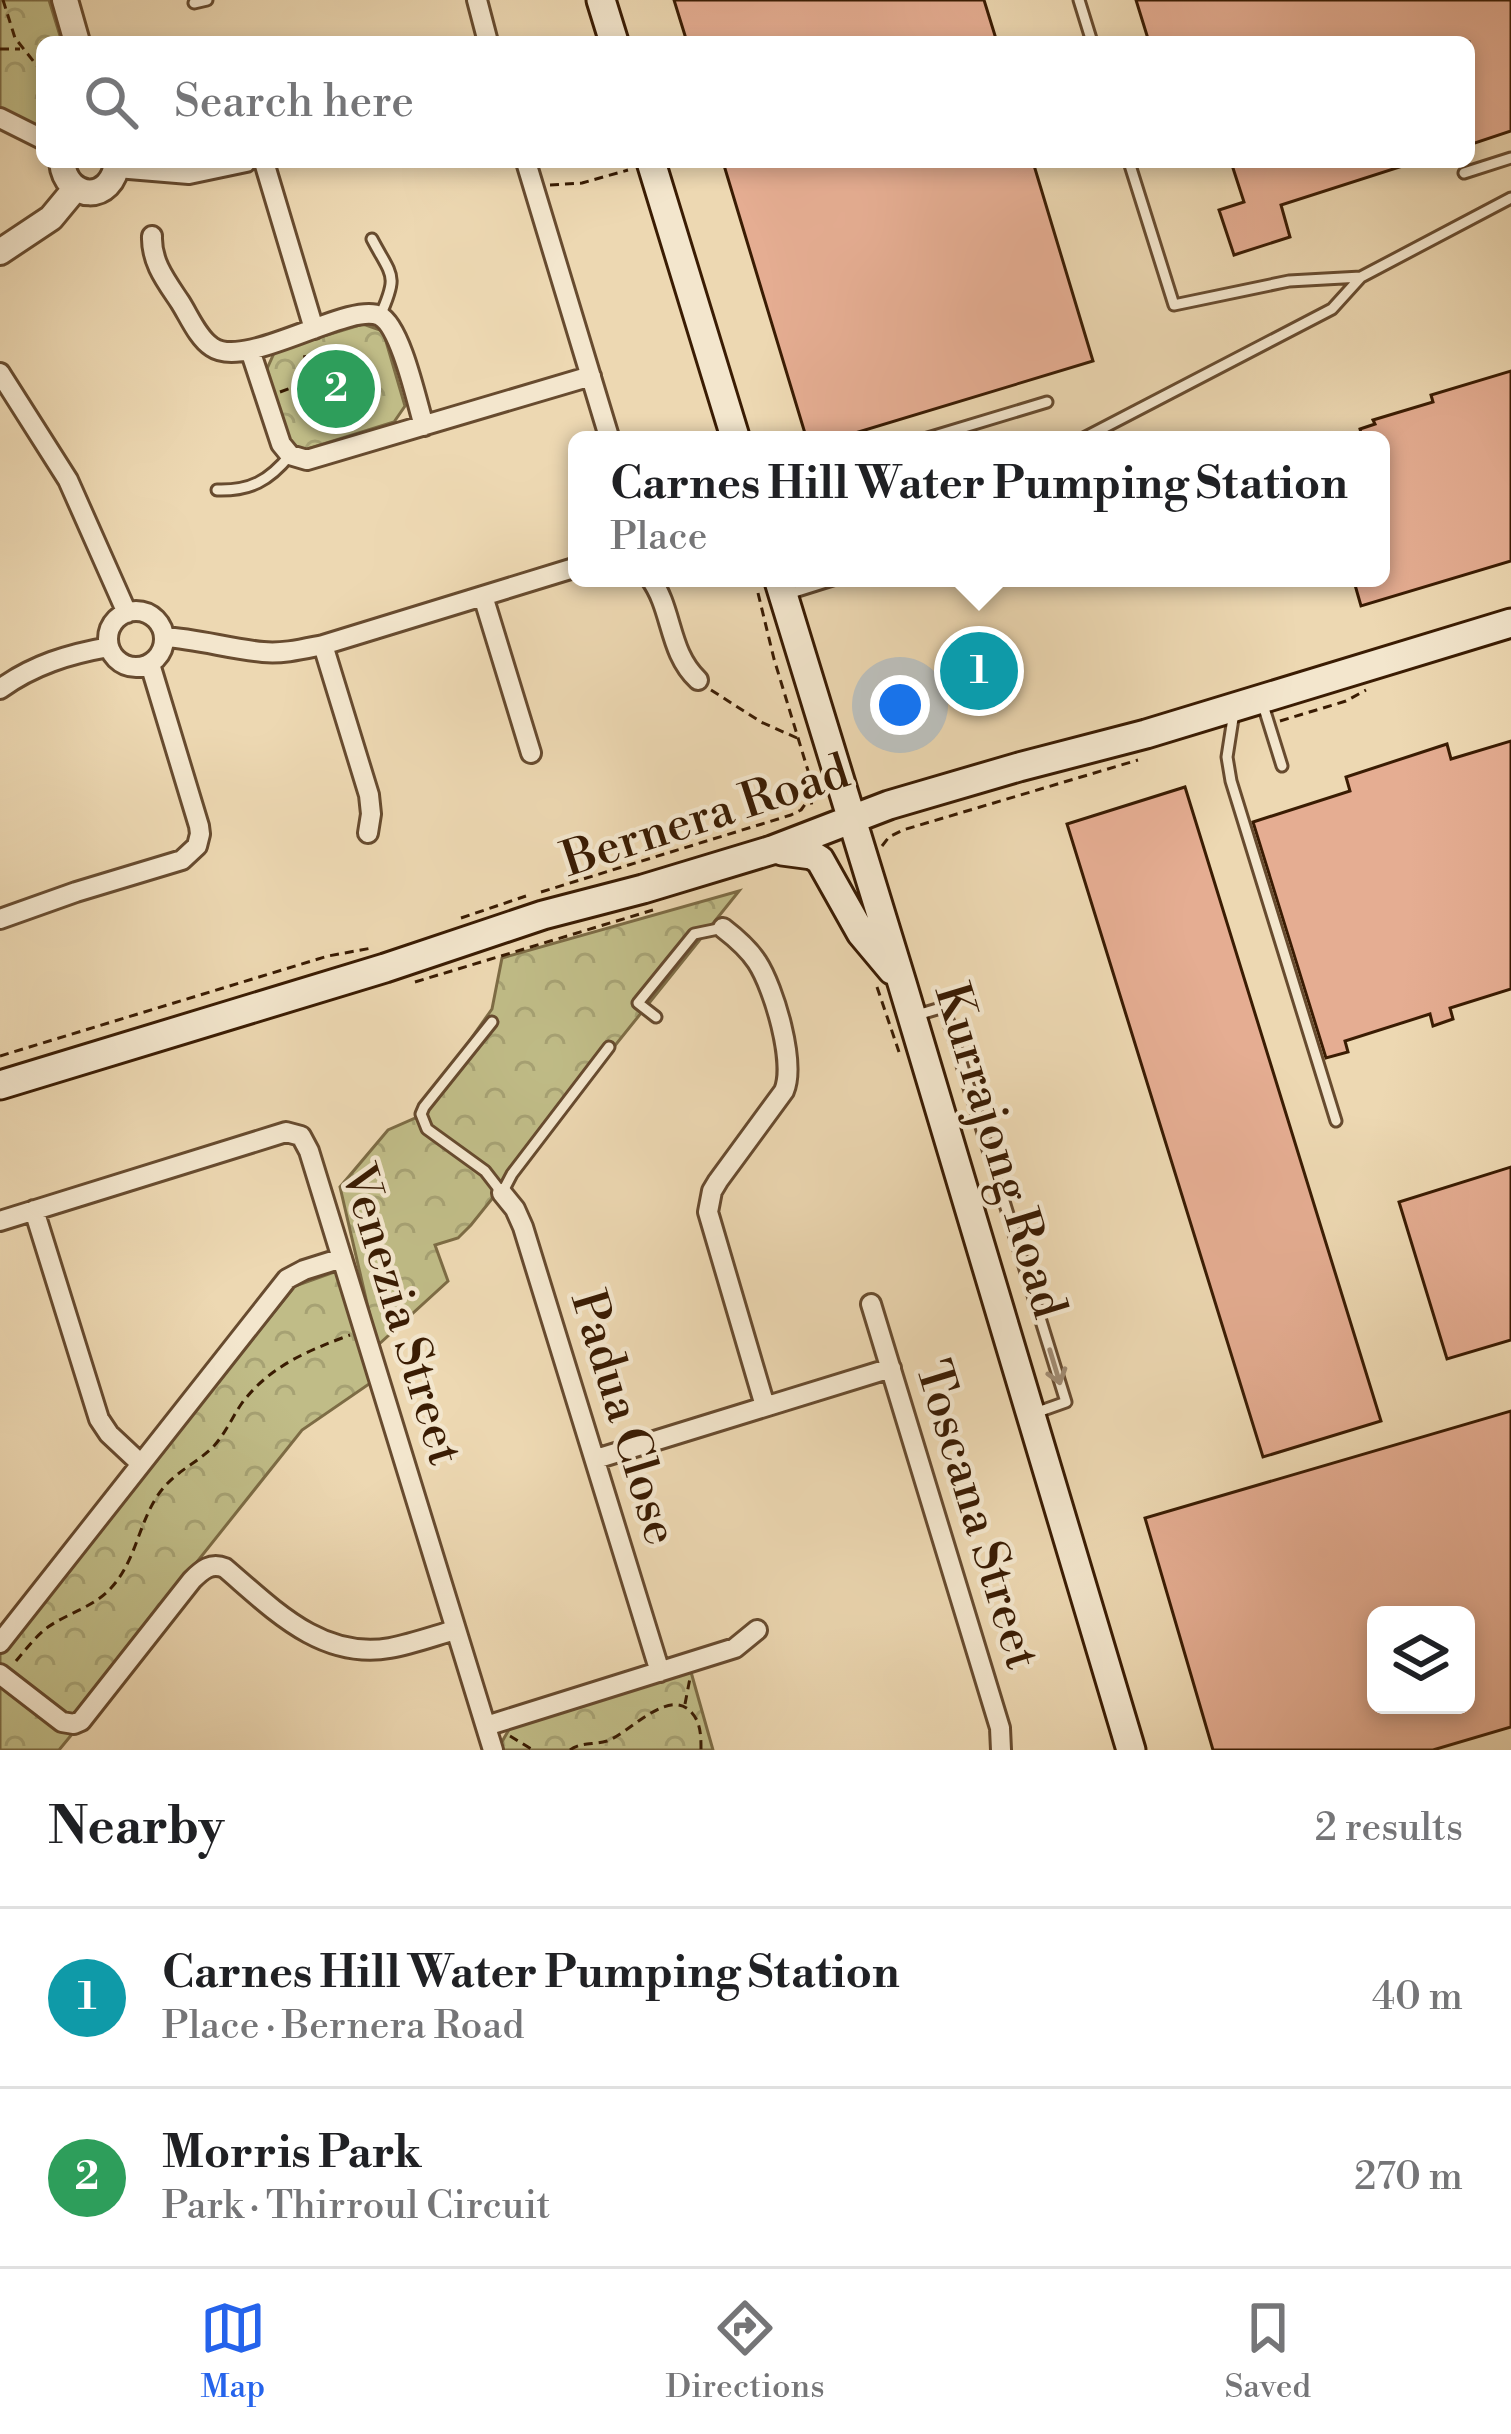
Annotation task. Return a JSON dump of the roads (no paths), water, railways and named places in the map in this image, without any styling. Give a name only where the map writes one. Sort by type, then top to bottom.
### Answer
[{"type":"main road","points":[[601,0],[612,36]]},
{"type":"main road","points":[[641,168],[733,431]]},
{"type":"main road","name":"Kurrajong Road","points":[[773,589],[902,983],[1131,1750]]},
{"type":"main road","name":"Bernera Road","points":[[0,1085],[543,915],[772,850],[851,819],[997,773],[1255,710],[1511,623]]},
{"type":"main road","points":[[772,850],[820,860],[861,933],[902,983]]},
{"type":"street","points":[[64,0],[75,36]]},
{"type":"street","points":[[477,0],[486,36]]},
{"type":"street","points":[[0,118],[36,136]]},
{"type":"street","points":[[63,168],[75,189],[98,191],[111,182],[116,168]]},
{"type":"street","points":[[132,168],[161,174],[218,168]]},
{"type":"street","points":[[265,168],[306,331]]},
{"type":"street","points":[[528,168],[607,431]]},
{"type":"street","points":[[0,252],[51,218],[75,189]]},
{"type":"street","points":[[152,236],[157,266],[213,348],[228,353],[250,350],[364,315],[380,316],[396,335],[424,426]]},
{"type":"street","points":[[250,350],[278,438],[290,455],[307,460],[591,376]]},
{"type":"street","points":[[0,373],[68,481],[127,613]]},
{"type":"street","points":[[164,637],[271,653],[323,645],[568,570]]},
{"type":"street","points":[[655,587],[682,661],[698,680]]},
{"type":"street","points":[[483,596],[531,753]]},
{"type":"street","points":[[127,613],[146,613],[164,637],[161,652],[150,664],[122,663],[109,647],[110,628],[127,613]]},
{"type":"street","points":[[323,645],[369,795],[368,833]]},
{"type":"street","points":[[0,689],[53,660],[109,647]]},
{"type":"street","points":[[0,920],[182,860],[197,847],[199,826],[150,664]]},
{"type":"street","points":[[723,928],[760,967],[789,1061],[788,1084],[718,1181],[708,1212],[765,1406]]},
{"type":"street","name":"Venezia Street","points":[[0,1221],[286,1132],[305,1142],[493,1750]]},
{"type":"street","name":"Padua Close","points":[[502,1193],[523,1227],[659,1672]]},
{"type":"street","points":[[34,1210],[95,1411],[109,1435],[141,1464]]},
{"type":"street","points":[[0,1643],[287,1279],[342,1258]]},
{"type":"street","name":"Toscana Street","points":[[871,1304],[1000,1728],[1001,1750]]},
{"type":"street","points":[[596,1459],[891,1368]]},
{"type":"street","points":[[1,1675],[62,1722],[74,1724],[193,1580],[216,1565],[300,1630],[334,1644],[391,1648],[455,1630]]},
{"type":"street","points":[[486,1726],[735,1648],[757,1630]]},
{"type":"lane","points":[[194,3],[207,0]]},
{"type":"lane","points":[[1079,0],[1090,36]]},
{"type":"lane","points":[[1464,173],[1511,158]]},
{"type":"lane","points":[[1132,168],[1174,305],[1289,281],[1361,277]]},
{"type":"lane","points":[[1097,431],[1332,309],[1361,277],[1511,198]]},
{"type":"lane","points":[[372,238],[393,286],[380,316]]},
{"type":"lane","points":[[951,431],[1047,402]]},
{"type":"lane","points":[[218,490],[251,487],[290,455]]},
{"type":"lane","points":[[1255,710],[1282,766]]},
{"type":"lane","points":[[1255,710],[1227,757],[1336,1121]]},
{"type":"lane","points":[[656,1017],[638,1003],[694,934],[723,928]]},
{"type":"lane","points":[[492,1022],[422,1114],[427,1129],[485,1171],[502,1193],[609,1047]]},
{"type":"place","name":"Morris Park","points":[[336,389]]},
{"type":"place","name":"Carnes Hill Water Pumping Station","points":[[979,671]]}]
